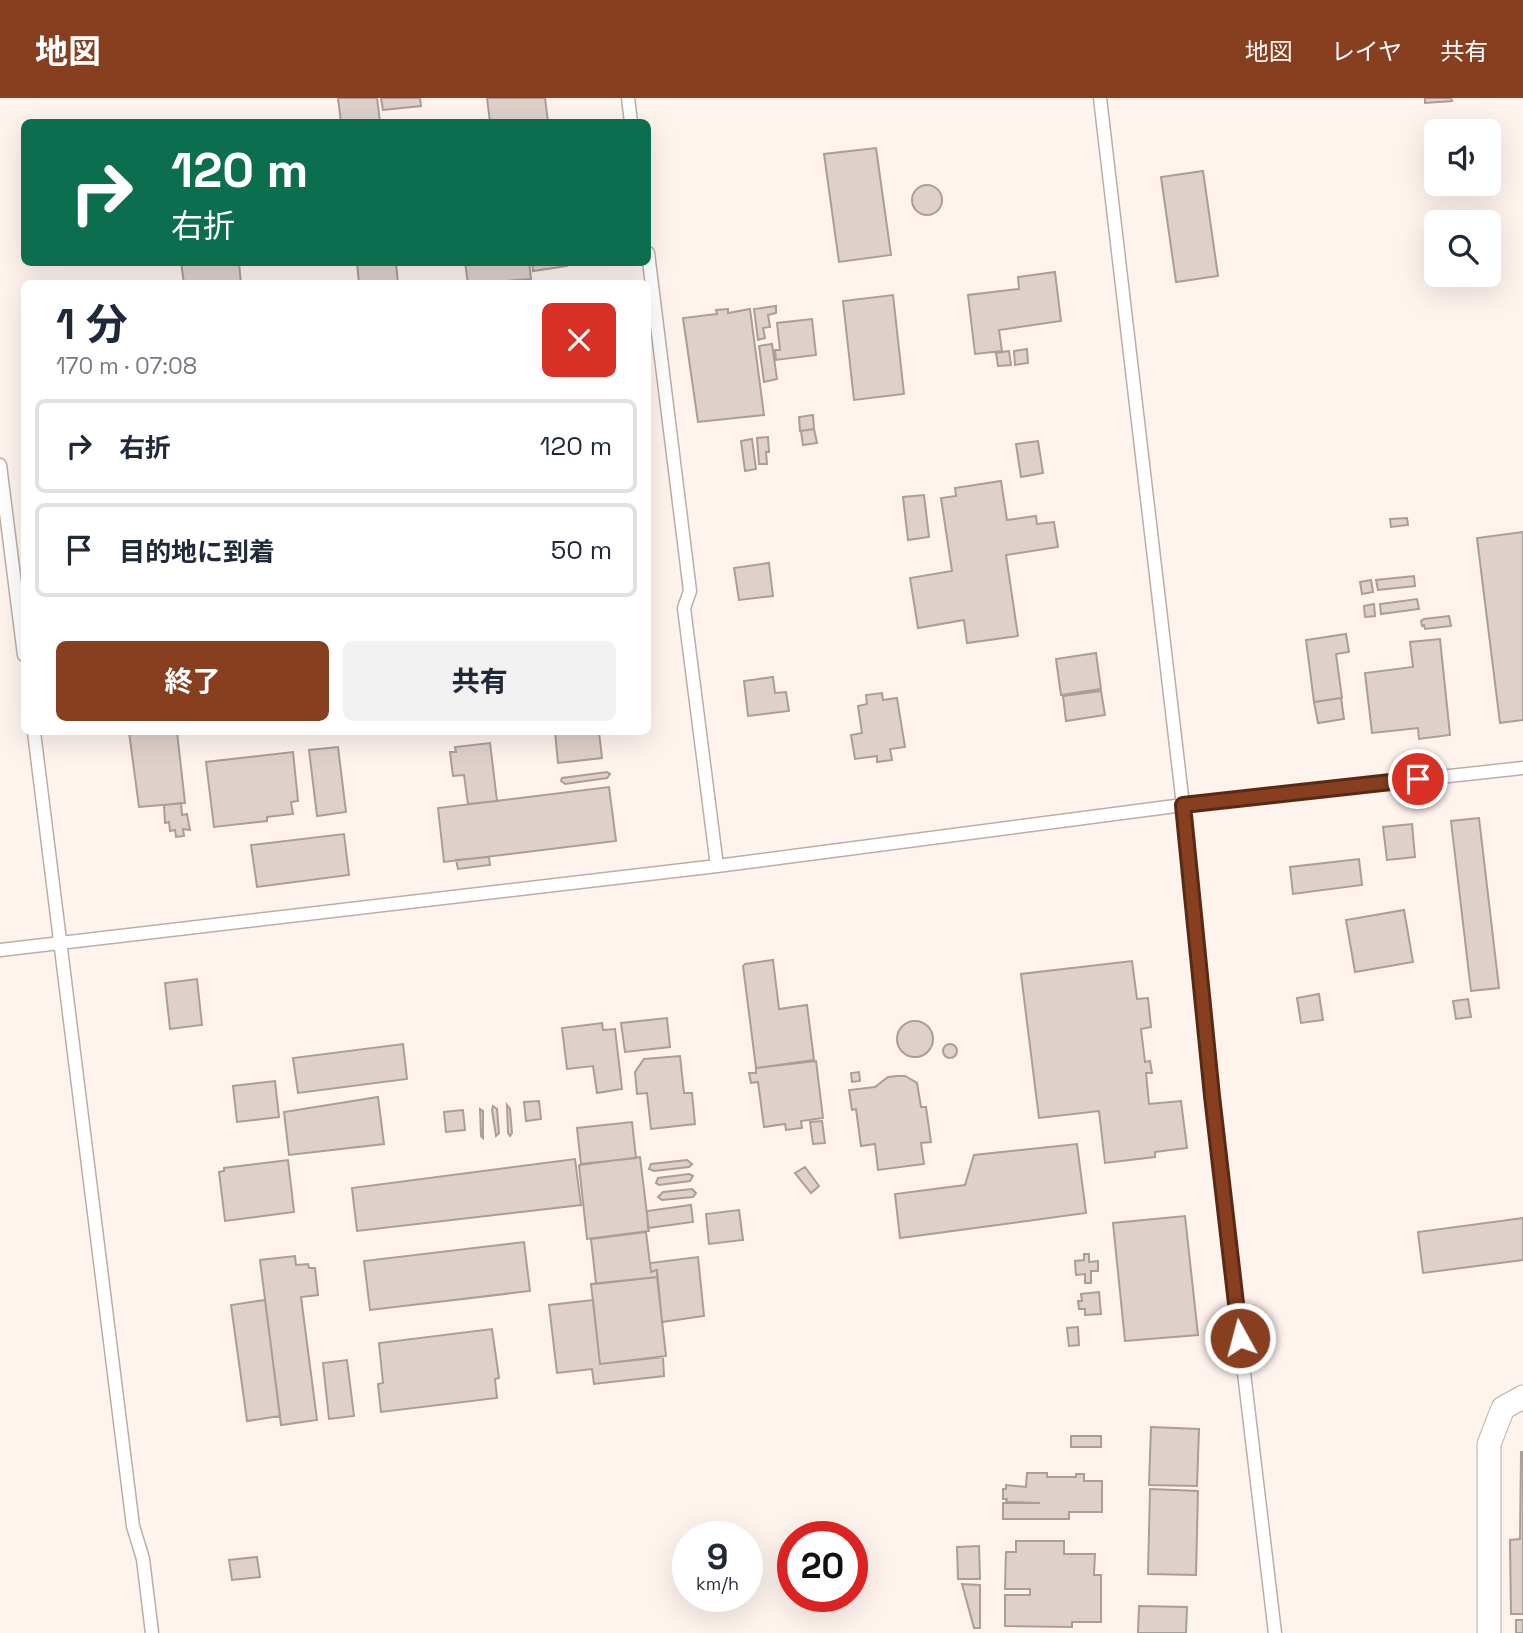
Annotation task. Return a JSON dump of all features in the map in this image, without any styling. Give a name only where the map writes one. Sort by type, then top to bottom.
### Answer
[{"type":"street","points":[[1489,1633],[1489,1444],[1503,1408],[1523,1398]]},
{"type":"lane","points":[[628,98],[631,119]]},
{"type":"lane","points":[[1100,98],[1183,805],[1212,1096],[1275,1633]]},
{"type":"lane","points":[[650,266],[690,591],[684,608],[717,866]]},
{"type":"lane","points":[[0,465],[21,631]]},
{"type":"lane","points":[[34,735],[133,1526],[143,1559],[152,1633]]},
{"type":"lane","points":[[0,950],[717,866],[1183,805],[1523,768]]},
{"type":"building","points":[[338,98],[377,98],[380,119],[341,119]]},
{"type":"building","points":[[381,98],[420,98],[421,106],[383,110]]},
{"type":"building","points":[[487,98],[545,98],[548,119],[490,119]]},
{"type":"building","points":[[1425,98],[1451,98],[1452,101],[1425,103]]},
{"type":"building","points":[[876,148],[891,255],[839,262],[824,154]]},
{"type":"building","points":[[1203,171],[1218,276],[1176,282],[1161,177]]},
{"type":"building","points":[[927,185],[938,189],[942,200],[938,211],[927,215],[916,211],[912,200],[916,189]]},
{"type":"building","points":[[182,266],[239,266],[241,280],[183,280]]},
{"type":"building","points":[[357,266],[396,266],[398,280],[359,280]]},
{"type":"building","points":[[466,266],[529,266],[531,279],[467,280]]},
{"type":"building","points":[[532,266],[567,266],[533,271]]},
{"type":"building","points":[[1055,272],[1061,321],[999,330],[1002,351],[975,354],[968,295],[1019,289],[1018,277]]},
{"type":"building","points":[[893,295],[904,394],[854,400],[843,301]]},
{"type":"building","points":[[776,306],[776,313],[768,315],[770,327],[763,328],[765,338],[758,340],[754,309]]},
{"type":"building","points":[[728,309],[728,313],[750,309],[764,415],[698,422],[683,318],[717,314],[716,310]]},
{"type":"building","points":[[812,319],[816,355],[776,360],[775,350],[780,350],[777,323]]},
{"type":"building","points":[[772,344],[777,379],[764,382],[759,346]]},
{"type":"building","points":[[1027,349],[1028,363],[1015,365],[1014,351]]},
{"type":"building","points":[[1009,351],[1011,365],[998,366],[996,353]]},
{"type":"building","points":[[813,415],[814,429],[800,431],[799,417]]},
{"type":"building","points":[[814,429],[817,443],[803,445],[801,431]]},
{"type":"building","points":[[768,437],[767,464],[759,464],[757,438]]},
{"type":"building","points":[[752,439],[756,469],[745,471],[741,441]]},
{"type":"building","points":[[1038,441],[1043,473],[1021,477],[1016,444]]},
{"type":"building","points":[[1001,481],[1007,520],[1036,516],[1037,524],[1054,522],[1058,547],[1006,555],[1018,636],[967,643],[964,620],[918,628],[910,578],[952,571],[941,498],[956,496],[955,488]]},
{"type":"building","points":[[924,495],[929,537],[908,540],[903,497]]},
{"type":"building","points":[[1407,518],[1408,525],[1391,527],[1390,519]]},
{"type":"building","points":[[1523,532],[1523,720],[1500,723],[1477,538]]},
{"type":"building","points":[[769,563],[773,596],[739,600],[734,568]]},
{"type":"building","points":[[1414,576],[1415,586],[1378,590],[1376,580]]},
{"type":"building","points":[[1371,580],[1373,592],[1362,594],[1360,582]]},
{"type":"building","points":[[1417,599],[1419,609],[1381,614],[1380,604]]},
{"type":"building","points":[[1374,604],[1375,616],[1365,617],[1364,606]]},
{"type":"building","points":[[1449,616],[1451,626],[1425,629],[1424,625],[1422,626],[1421,621],[1424,619]]},
{"type":"building","points":[[1346,634],[1349,652],[1336,654],[1342,698],[1314,702],[1306,640]]},
{"type":"building","points":[[1440,639],[1450,735],[1419,739],[1418,728],[1372,733],[1365,673],[1413,667],[1410,642]]},
{"type":"building","points":[[1096,653],[1101,689],[1061,695],[1056,659]]},
{"type":"building","points":[[773,677],[775,693],[786,692],[789,711],[748,716],[744,681]]},
{"type":"building","points":[[1101,691],[1105,715],[1066,721],[1063,696]]},
{"type":"building","points":[[882,693],[883,700],[897,698],[905,747],[890,749],[892,760],[877,762],[877,756],[855,759],[851,735],[862,733],[858,706],[867,704],[866,695]]},
{"type":"building","points":[[1341,698],[1344,719],[1318,723],[1314,702]]},
{"type":"building","points":[[129,735],[177,735],[185,803],[139,807]]},
{"type":"building","points":[[555,735],[599,735],[602,758],[558,763]]},
{"type":"building","points":[[490,743],[497,801],[468,804],[464,775],[453,776],[450,752],[456,752],[455,747]]},
{"type":"building","points":[[338,747],[346,812],[317,816],[309,750]]},
{"type":"building","points":[[293,752],[298,801],[291,802],[293,814],[267,817],[267,821],[214,827],[206,762]]},
{"type":"building","points":[[607,772],[610,774],[607,778],[565,784],[561,781],[562,778]]},
{"type":"building","points":[[609,787],[616,841],[444,862],[438,808]]},
{"type":"building","points":[[181,803],[182,815],[187,814],[190,830],[183,829],[184,836],[176,837],[175,830],[170,831],[169,822],[165,823],[164,805]]},
{"type":"building","points":[[1479,818],[1499,988],[1471,991],[1451,821]]},
{"type":"building","points":[[1412,824],[1415,857],[1387,860],[1383,827]]},
{"type":"building","points":[[344,834],[349,875],[257,887],[251,845]]},
{"type":"building","points":[[489,857],[490,865],[458,869],[456,860]]},
{"type":"building","points":[[1359,859],[1362,885],[1293,894],[1290,867]]},
{"type":"building","points":[[1404,910],[1413,962],[1355,972],[1346,920]]},
{"type":"building","points":[[773,960],[779,1009],[807,1005],[814,1060],[756,1068],[743,966]]},
{"type":"building","points":[[1132,961],[1137,999],[1148,998],[1151,1027],[1141,1029],[1145,1062],[1150,1061],[1152,1073],[1146,1073],[1149,1104],[1181,1101],[1187,1148],[1155,1152],[1155,1157],[1105,1163],[1099,1111],[1039,1118],[1021,974]]},
{"type":"building","points":[[197,979],[202,1025],[170,1029],[165,983]]},
{"type":"building","points":[[1319,994],[1323,1020],[1301,1023],[1297,998]]},
{"type":"building","points":[[1468,999],[1471,1017],[1456,1019],[1453,1001]]},
{"type":"building","points":[[667,1018],[670,1047],[625,1052],[621,1023]]},
{"type":"building","points":[[915,1021],[928,1026],[933,1039],[928,1052],[915,1057],[902,1052],[897,1039],[902,1026]]},
{"type":"building","points":[[602,1023],[603,1030],[615,1029],[622,1089],[597,1093],[593,1066],[567,1069],[562,1028]]},
{"type":"building","points":[[403,1044],[407,1079],[298,1093],[293,1058]]},
{"type":"building","points":[[950,1044],[955,1046],[955,1056],[950,1058],[945,1056],[943,1051],[945,1046]]},
{"type":"building","points":[[680,1056],[684,1093],[692,1093],[695,1124],[651,1129],[647,1093],[637,1094],[635,1072],[644,1059]]},
{"type":"building","points":[[816,1061],[823,1118],[801,1121],[802,1128],[786,1130],[785,1124],[764,1127],[758,1082],[751,1083],[749,1073],[756,1073],[756,1068]]},
{"type":"building","points":[[859,1072],[860,1081],[852,1082],[851,1073]]},
{"type":"building","points":[[905,1076],[917,1083],[921,1107],[926,1107],[931,1142],[921,1143],[924,1164],[878,1170],[875,1144],[861,1146],[856,1109],[852,1110],[849,1090],[875,1087],[888,1077]]},
{"type":"building","points":[[275,1081],[279,1117],[237,1122],[233,1086]]},
{"type":"building","points":[[378,1097],[384,1144],[289,1155],[284,1112]]},
{"type":"building","points":[[539,1101],[541,1119],[526,1121],[524,1102]]},
{"type":"building","points":[[507,1105],[510,1109],[510,1136],[508,1133]]},
{"type":"building","points":[[493,1106],[497,1109],[499,1133],[496,1136],[492,1110]]},
{"type":"building","points":[[480,1109],[483,1111],[483,1138],[481,1136]]},
{"type":"building","points":[[463,1110],[465,1130],[446,1132],[444,1112]]},
{"type":"building","points":[[822,1121],[825,1143],[813,1144],[810,1122]]},
{"type":"building","points":[[632,1122],[636,1158],[581,1164],[577,1128]]},
{"type":"building","points":[[1077,1144],[1086,1213],[900,1238],[895,1194],[965,1185],[974,1155]]},
{"type":"building","points":[[640,1157],[649,1231],[587,1239],[579,1165]]},
{"type":"building","points":[[575,1159],[581,1205],[357,1231],[352,1188]]},
{"type":"building","points":[[288,1160],[294,1212],[225,1221],[219,1172],[224,1171],[224,1168]]},
{"type":"building","points":[[687,1160],[692,1164],[689,1167],[654,1171],[649,1169],[651,1164]]},
{"type":"building","points":[[805,1167],[819,1186],[811,1193],[795,1173]]},
{"type":"building","points":[[689,1174],[693,1176],[690,1181],[659,1185],[656,1183],[658,1178]]},
{"type":"building","points":[[692,1189],[696,1193],[693,1197],[662,1200],[658,1197],[663,1192]]},
{"type":"building","points":[[691,1205],[693,1222],[648,1228],[647,1211]]},
{"type":"building","points":[[739,1210],[743,1240],[709,1244],[706,1214]]},
{"type":"building","points":[[1185,1216],[1198,1335],[1125,1341],[1113,1223]]},
{"type":"building","points":[[1523,1218],[1523,1260],[1423,1273],[1418,1232]]},
{"type":"building","points":[[646,1232],[651,1272],[657,1270],[657,1277],[596,1284],[591,1239]]},
{"type":"building","points":[[524,1242],[530,1291],[370,1310],[364,1261]]},
{"type":"building","points":[[1084,1254],[1089,1254],[1089,1262],[1098,1261],[1098,1271],[1091,1271],[1091,1283],[1085,1283],[1085,1274],[1076,1275],[1075,1261],[1084,1260]]},
{"type":"building","points":[[295,1256],[296,1265],[308,1264],[309,1268],[315,1268],[318,1295],[301,1297],[317,1420],[281,1425],[260,1260]]},
{"type":"building","points":[[698,1257],[704,1316],[662,1322],[657,1270],[651,1272],[650,1263]]},
{"type":"building","points":[[657,1277],[666,1356],[600,1364],[591,1284]]},
{"type":"building","points":[[1099,1292],[1101,1314],[1085,1315],[1085,1309],[1079,1309],[1081,1294]]},
{"type":"building","points":[[265,1300],[280,1416],[247,1421],[231,1305]]},
{"type":"building","points":[[593,1300],[600,1364],[663,1357],[664,1376],[594,1384],[592,1369],[557,1373],[549,1305]]},
{"type":"building","points":[[1078,1327],[1079,1345],[1069,1346],[1067,1328]]},
{"type":"building","points":[[492,1329],[499,1378],[495,1379],[497,1398],[381,1412],[378,1384],[383,1383],[379,1343]]},
{"type":"building","points":[[347,1360],[354,1416],[329,1419],[323,1363]]},
{"type":"building","points":[[1151,1427],[1199,1429],[1197,1486],[1149,1485]]},
{"type":"building","points":[[1071,1436],[1101,1436],[1101,1447],[1071,1447]]},
{"type":"building","points":[[1521,1452],[1523,1614],[1511,1614],[1510,1540],[1520,1539]]},
{"type":"building","points":[[1027,1473],[1047,1473],[1047,1477],[1076,1477],[1076,1474],[1084,1474],[1084,1481],[1102,1481],[1102,1512],[1069,1512],[1069,1519],[1003,1519],[1003,1503],[1040,1503],[1006,1502],[1007,1499],[1003,1499],[1006,1485],[1026,1487]]},
{"type":"building","points":[[1150,1489],[1198,1491],[1196,1575],[1148,1574]]},
{"type":"building","points":[[1016,1541],[1064,1541],[1064,1554],[1095,1554],[1094,1575],[1101,1575],[1101,1622],[1072,1622],[1072,1627],[1005,1626],[1005,1595],[1030,1595],[1030,1589],[1005,1589],[1006,1552],[1016,1552]]},
{"type":"building","points":[[979,1546],[980,1579],[958,1579],[957,1547]]},
{"type":"building","points":[[257,1557],[260,1577],[232,1580],[229,1560]]},
{"type":"building","points":[[962,1584],[980,1585],[980,1628],[974,1628]]},
{"type":"building","points":[[1139,1606],[1187,1607],[1186,1633],[1138,1633]]},
{"type":"building","points":[[1516,1620],[1523,1620],[1523,1633],[1516,1633]]},
{"type":"route","points":[[1240,1338],[1212,1096],[1183,805],[1418,779]]}]
